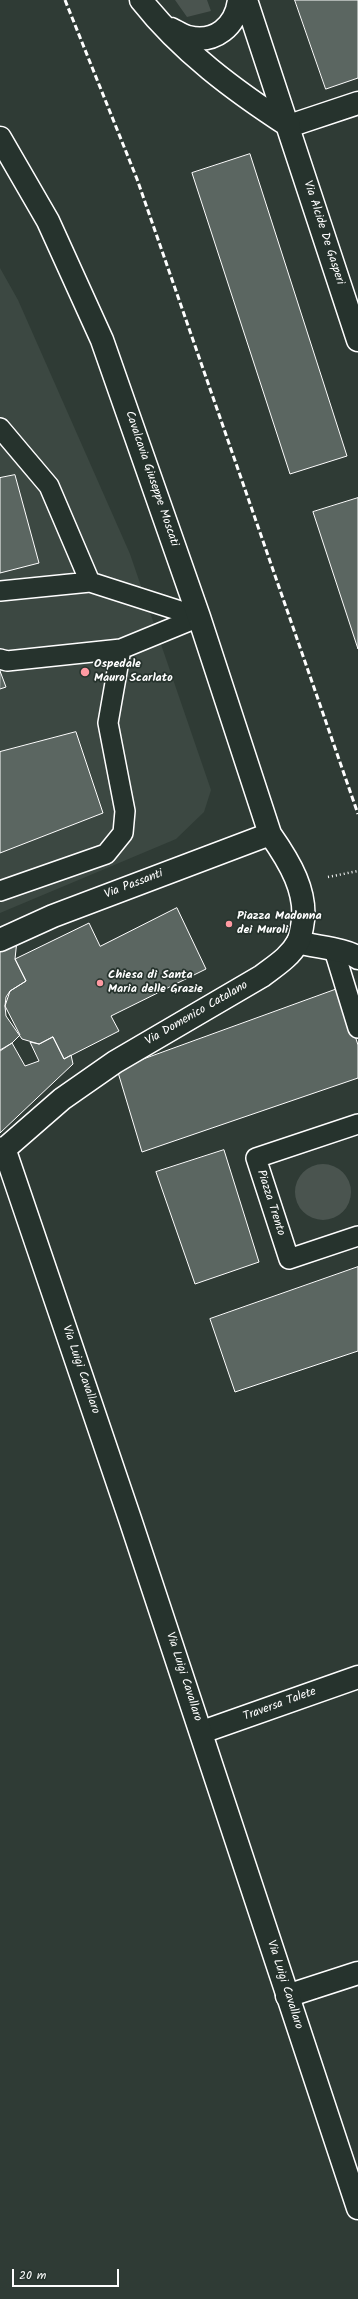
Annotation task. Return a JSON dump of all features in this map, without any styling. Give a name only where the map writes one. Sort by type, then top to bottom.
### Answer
[{"type":"street","points":[[141,0],[159,23],[240,94],[289,126],[358,103]]},
{"type":"street","points":[[159,23],[188,37],[206,38],[221,34],[231,24],[239,0]]},
{"type":"street","name":"Via Alcide De Gasperi","points":[[246,0],[289,126],[358,340]]},
{"type":"street","name":"Cavalcavia Giuseppe Moscati","points":[[0,138],[48,221],[102,340],[199,617],[270,834]]},
{"type":"street","name":"Via Passanti","points":[[0,940],[53,916],[270,834]]},
{"type":"street","name":"Via Domenico Catalano","points":[[2,1151],[62,1099],[115,1062],[262,976],[284,960],[298,942],[304,919],[302,898],[298,882],[285,856],[270,834]]},
{"type":"street","points":[[298,942],[351,952],[358,958]]},
{"type":"street","name":"Via Luigi Cavallaro","points":[[2,1151],[202,1732],[287,1996],[358,2208]]},
{"type":"street","name":"Traversa Talete","points":[[202,1732],[358,1677]]},
{"type":"street","points":[[287,1996],[358,1973]]},
{"type":"lane","points":[[0,428],[49,486],[90,582]]},
{"type":"lane","points":[[0,591],[90,582],[199,617]]},
{"type":"lane","points":[[0,659],[7,661],[121,649],[199,617]]},
{"type":"lane","points":[[0,891],[106,854],[123,833],[125,811],[108,722],[121,649]]},
{"type":"lane","points":[[334,950],[358,1028]]},
{"type":"lane","name":"Piazza Trento","points":[[358,1124],[256,1158],[289,1259],[358,1236]]},
{"type":"shaded area","points":[[175,0],[207,0],[211,11],[187,17]]},
{"type":"shaded area","name":"Ospedale Mauro Scarlato","points":[[0,268],[18,300],[130,554],[211,790],[204,812],[176,839],[0,913]]},
{"type":"shaded area","points":[[317,1164],[329,1164],[339,1168],[347,1176],[351,1186],[351,1198],[347,1208],[339,1216],[329,1220],[317,1220],[307,1216],[299,1208],[295,1198],[295,1186],[299,1176],[307,1168]]},
{"type":"building","points":[[295,0],[358,0],[358,78],[326,89]]},
{"type":"building","points":[[250,154],[347,456],[290,474],[192,173]]},
{"type":"building","points":[[15,475],[39,563],[0,573],[0,478]]},
{"type":"building","points":[[358,498],[358,649],[313,512]]},
{"type":"building","points":[[0,671],[6,687],[0,689]]},
{"type":"building","points":[[76,732],[103,813],[0,853],[0,752]]},
{"type":"building","name":"Chiesa di Santa Maria delle Grazie","points":[[177,908],[206,969],[111,1016],[119,1031],[64,1059],[53,1037],[39,1044],[22,1039],[6,1016],[5,1006],[6,997],[10,991],[26,981],[15,959],[89,923],[100,946]]},
{"type":"building","points":[[17,940],[15,959],[26,981],[10,991],[5,1006],[20,1035],[12,1043],[0,1050],[0,948]]},
{"type":"building","points":[[340,988],[358,1045],[358,1078],[142,1152],[117,1069]]},
{"type":"building","points":[[53,1037],[64,1059],[71,1055],[73,1064],[0,1133],[0,1051],[12,1043],[25,1066],[39,1061],[30,1042],[39,1044]]},
{"type":"building","points":[[224,1150],[259,1262],[195,1284],[156,1172]]},
{"type":"building","points":[[358,1267],[358,1351],[235,1392],[210,1319]]},
{"type":"railway","points":[[65,0],[137,179],[358,814]]},
{"type":"place","name":"Ospedale Mauro Scarlato","points":[[85,672]]},
{"type":"place","name":"Piazza Madonna dei Muroli","points":[[229,924]]},
{"type":"place","name":"Chiesa di Santa Maria delle Grazie","points":[[100,983]]}]
